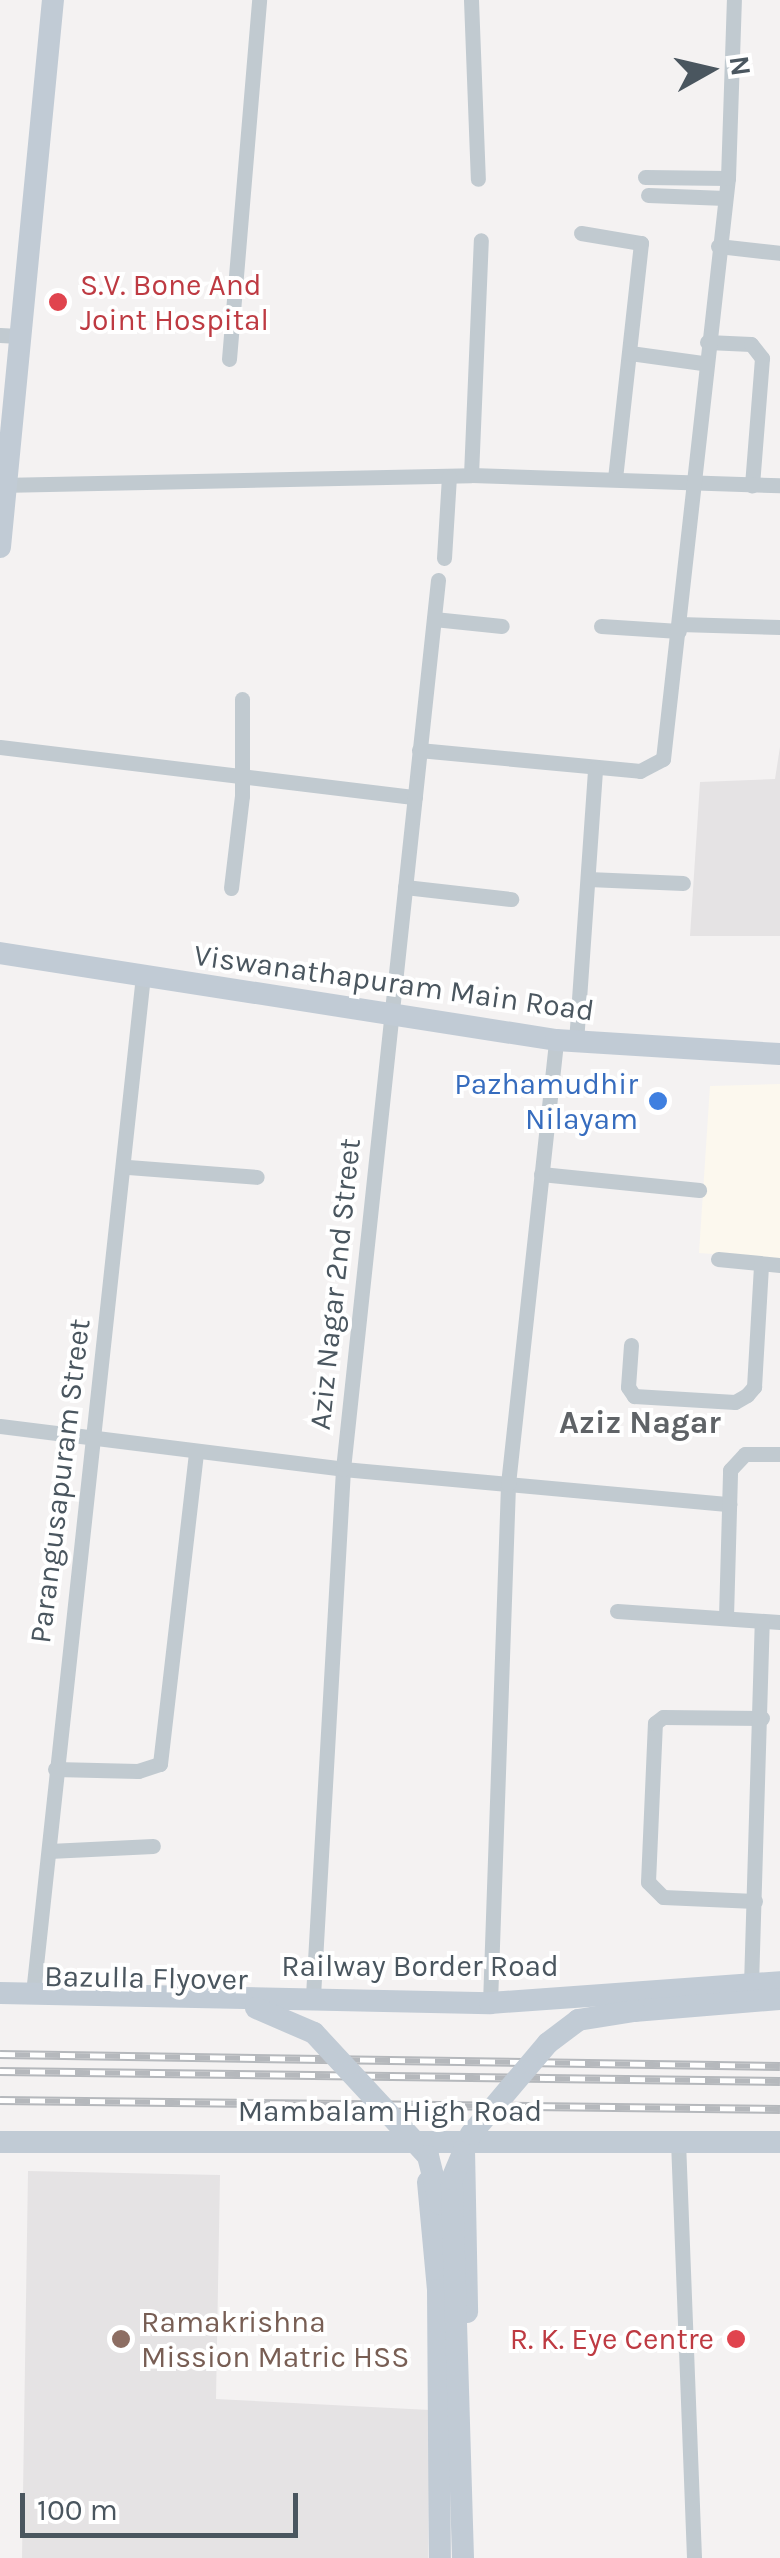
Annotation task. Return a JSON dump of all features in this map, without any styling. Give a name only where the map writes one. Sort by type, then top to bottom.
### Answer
[{"type":"street","points":[[0,547],[9,335],[53,0]]},
{"type":"street","points":[[229,359],[259,0]]},
{"type":"street","points":[[471,0],[478,179]]},
{"type":"street","points":[[419,750],[640,771],[662,760],[679,628],[702,363],[728,178],[734,0]]},
{"type":"street","points":[[645,177],[728,178]]},
{"type":"street","points":[[648,196],[725,198]]},
{"type":"street","points":[[582,233],[640,240],[616,477]]},
{"type":"street","points":[[471,475],[481,240]]},
{"type":"street","points":[[718,246],[780,254]]},
{"type":"street","points":[[707,342],[751,344],[762,358],[752,486]]},
{"type":"street","points":[[630,354],[702,363]]},
{"type":"street","points":[[3,485],[471,475],[780,485]]},
{"type":"street","points":[[444,558],[449,476]]},
{"type":"street","name":"Aziz Nagar 2nd Street","points":[[314,1996],[343,1469],[438,580]]},
{"type":"street","points":[[434,619],[502,626]]},
{"type":"street","points":[[601,626],[780,626]]},
{"type":"street","points":[[231,888],[243,775],[242,699]]},
{"type":"street","points":[[0,747],[415,798]]},
{"type":"street","points":[[490,2003],[508,1484],[540,1174],[566,1041],[588,879],[595,768]]},
{"type":"street","points":[[588,879],[684,884]]},
{"type":"street","points":[[405,887],[512,898]]},
{"type":"street","name":"Viswanathapuram Main Road","points":[[0,953],[566,1041],[780,1054]]},
{"type":"street","name":"Parangusapuram Street","points":[[33,1993],[91,1436],[128,1167],[144,976]]},
{"type":"street","points":[[128,1167],[256,1177]]},
{"type":"street","points":[[540,1174],[699,1190]]},
{"type":"street","points":[[718,1259],[780,1264]]},
{"type":"street","points":[[632,1345],[628,1388],[634,1396],[735,1402],[747,1395],[754,1387],[761,1264]]},
{"type":"street","points":[[0,1426],[343,1469],[729,1504]]},
{"type":"street","points":[[55,1769],[138,1771],[160,1764],[196,1452]]},
{"type":"street","points":[[726,1618],[730,1470],[738,1457],[780,1454]]},
{"type":"street","points":[[617,1611],[780,1622]]},
{"type":"street","points":[[751,1985],[762,1622]]},
{"type":"street","points":[[755,1901],[663,1897],[652,1891],[654,1723],[663,1717],[762,1718]]},
{"type":"street","points":[[48,1851],[153,1846]]},
{"type":"street","name":"Railway Border Road","points":[[0,1993],[314,1996],[490,2003],[780,1982]]},
{"type":"street","points":[[463,2558],[452,2179],[472,2134],[548,2042],[578,2020],[780,1998]]},
{"type":"street","name":"Bazulla Flyover","points":[[0,2005],[256,2008],[314,2034],[428,2156],[436,2171],[446,2296],[450,2558]]},
{"type":"street","points":[[420,2140],[438,2290],[440,2558]]},
{"type":"street","points":[[464,2140],[472,2558]]},
{"type":"street","points":[[678,2141],[694,2558]]},
{"type":"street","name":"Mambalam High Road","points":[[0,2142],[780,2142]]},
{"type":"street","points":[[428,2184],[445,2170],[464,2175]]},
{"type":"shaded area","points":[[780,747],[780,936],[690,936],[700,782],[775,779]]},
{"type":"shaded area","points":[[780,1084],[780,1259],[699,1253],[710,1086]]},
{"type":"shaded area","name":"Ramakrishna Mission Matric HSS","points":[[28,2171],[220,2175],[216,2399],[430,2410],[428,2558],[22,2558]]},
{"type":"railway","points":[[0,2054],[780,2066]]},
{"type":"railway","points":[[0,2071],[780,2081]]},
{"type":"railway","points":[[0,2100],[780,2109]]},
{"type":"place","name":"S.V. Bone And Joint Hospital","points":[[58,302]]},
{"type":"place","name":"Pazhamudhir Nilayam","points":[[658,1101]]},
{"type":"place","name":"Ramakrishna Mission Matric HSS","points":[[121,2339]]},
{"type":"place","name":"R. K. Eye Centre","points":[[736,2339]]},
{"type":"district","name":"Aziz Nagar","points":[[640,1423]]}]
